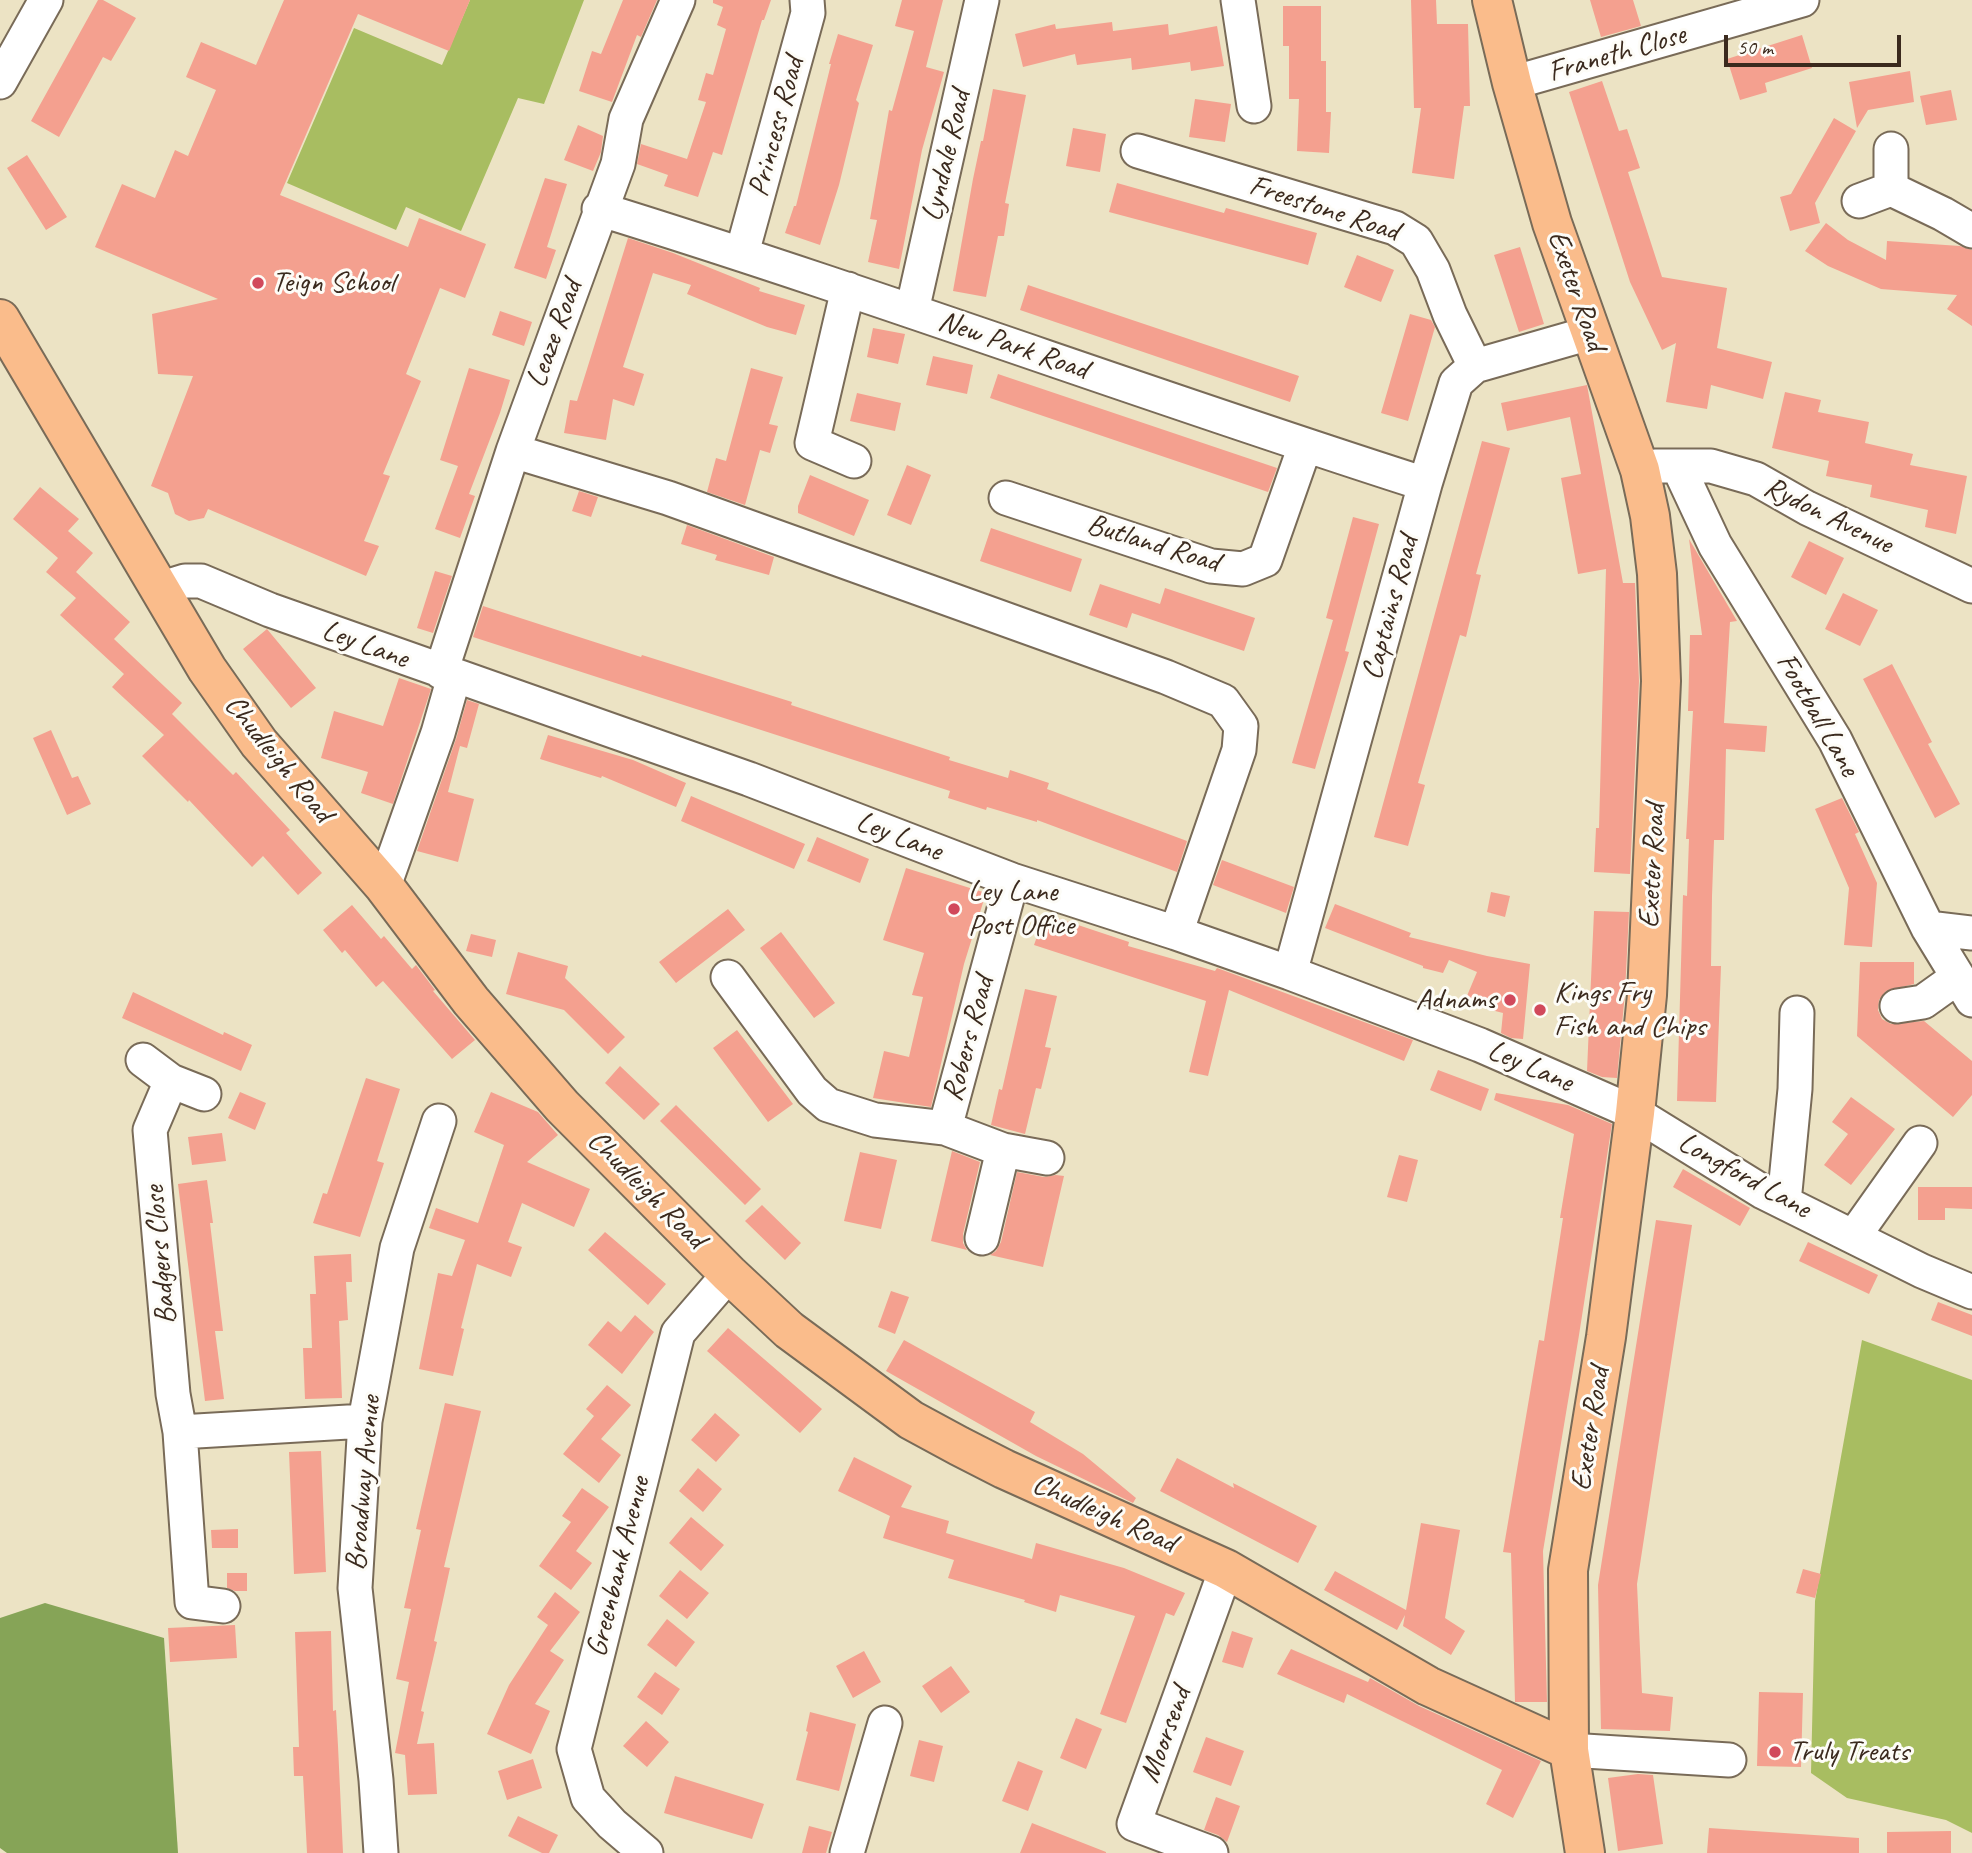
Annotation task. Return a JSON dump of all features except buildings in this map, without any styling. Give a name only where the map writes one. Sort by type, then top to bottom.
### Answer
[{"type":"main road","name":"Exeter Road","points":[[1492,0],[1512,83],[1552,223],[1640,470],[1650,516],[1657,574],[1661,681],[1647,995],[1635,1113],[1606,1337],[1568,1570],[1569,1750],[1585,1853]]},
{"type":"main road","name":"Chudleigh Road","points":[[0,319],[207,669],[259,743],[384,886],[471,1001],[562,1106],[729,1274],[789,1330],[911,1420],[1004,1469],[1226,1569],[1428,1686],[1569,1750]]},
{"type":"street","points":[[0,82],[46,0]]},
{"type":"street","name":"Leaze Road","points":[[384,886],[438,733],[448,674],[513,451],[599,209],[618,164],[626,119],[678,0]]},
{"type":"street","name":"Princess Road","points":[[742,253],[808,13],[807,0]]},
{"type":"street","name":"Lyndale Road","points":[[912,311],[984,0]]},
{"type":"street","points":[[1238,0],[1254,106]]},
{"type":"street","name":"Franeth Close","points":[[1512,83],[1802,0]]},
{"type":"street","points":[[1891,149],[1891,189]]},
{"type":"street","name":"Freestone Road","points":[[1138,150],[1395,228],[1416,241],[1433,270],[1475,366]]},
{"type":"street","points":[[1859,201],[1891,189],[1972,231]]},
{"type":"street","name":"New Park Road","points":[[599,209],[742,253],[1305,446],[1425,484]]},
{"type":"street","points":[[848,289],[812,443],[854,461]]},
{"type":"street","points":[[1475,366],[1590,333]]},
{"type":"street","name":"Captains Road","points":[[1290,973],[1425,484],[1456,383],[1475,366]]},
{"type":"street","name":"Butland Road","points":[[1006,498],[1212,566],[1243,569],[1265,560],[1305,446]]},
{"type":"street","points":[[513,451],[668,498],[1154,673],[1223,701],[1241,726],[1239,750],[1176,933]]},
{"type":"street","points":[[1640,470],[1655,466],[1678,466]]},
{"type":"street","name":"Rydon Avenue","points":[[1678,466],[1711,466],[1756,479],[1807,508],[1972,586]]},
{"type":"street","name":"Football Lane","points":[[1678,466],[1715,545],[1835,740],[1928,928],[1965,988]]},
{"type":"street","name":"Ley Lane","points":[[159,589],[185,580],[201,580],[270,610],[749,779],[1012,880],[1290,973],[1480,1045],[1635,1113]]},
{"type":"street","name":"Robers Road","points":[[728,977],[813,1090],[828,1105],[875,1120],[944,1128],[1012,880]]},
{"type":"street","points":[[1928,928],[1972,933]]},
{"type":"street","points":[[1897,1006],[1923,1002],[1965,988]]},
{"type":"street","points":[[1784,1202],[1795,1089],[1797,1013]]},
{"type":"street","points":[[143,1060],[171,1081],[204,1094]]},
{"type":"street","name":"Badgers Close","points":[[171,1081],[150,1130],[173,1394],[180,1432],[192,1602],[223,1606]]},
{"type":"street","name":"Longford Lane","points":[[1635,1113],[1763,1192],[1922,1271],[1972,1292]]},
{"type":"street","name":"Broadway Avenue","points":[[381,1853],[376,1780],[355,1588],[365,1421],[397,1248],[439,1121]]},
{"type":"street","points":[[944,1128],[1003,1150],[1047,1158]]},
{"type":"street","points":[[1854,1236],[1920,1143]]},
{"type":"street","points":[[982,1238],[1003,1150]]},
{"type":"street","name":"Greenbank Avenue","points":[[646,1853],[587,1798],[574,1749],[678,1333],[729,1274]]},
{"type":"street","points":[[180,1432],[365,1421]]},
{"type":"street","name":"Moorsend","points":[[1211,1853],[1134,1824],[1226,1569]]},
{"type":"street","points":[[847,1853],[885,1723]]},
{"type":"street","points":[[1569,1750],[1730,1760]]},
{"type":"green space","points":[[470,0],[584,0],[544,104],[518,98],[461,231],[406,207],[396,230],[287,183],[354,28],[442,65]]},
{"type":"green space","points":[[1862,1340],[1972,1380],[1972,1833],[1946,1820],[1847,1798],[1811,1773],[1815,1601]]},
{"type":"green space","points":[[45,1603],[164,1638],[178,1853],[7,1853],[0,1848],[0,1618]]},
{"type":"place","name":"Teign School","points":[[258,283]]},
{"type":"place","name":"Ley Lane Post Office","points":[[954,909]]},
{"type":"place","name":"Adnams","points":[[1510,1000]]},
{"type":"place","name":"Kings Fry Fish and Chips","points":[[1540,1010]]},
{"type":"place","name":"Truly Treats","points":[[1775,1752]]}]
